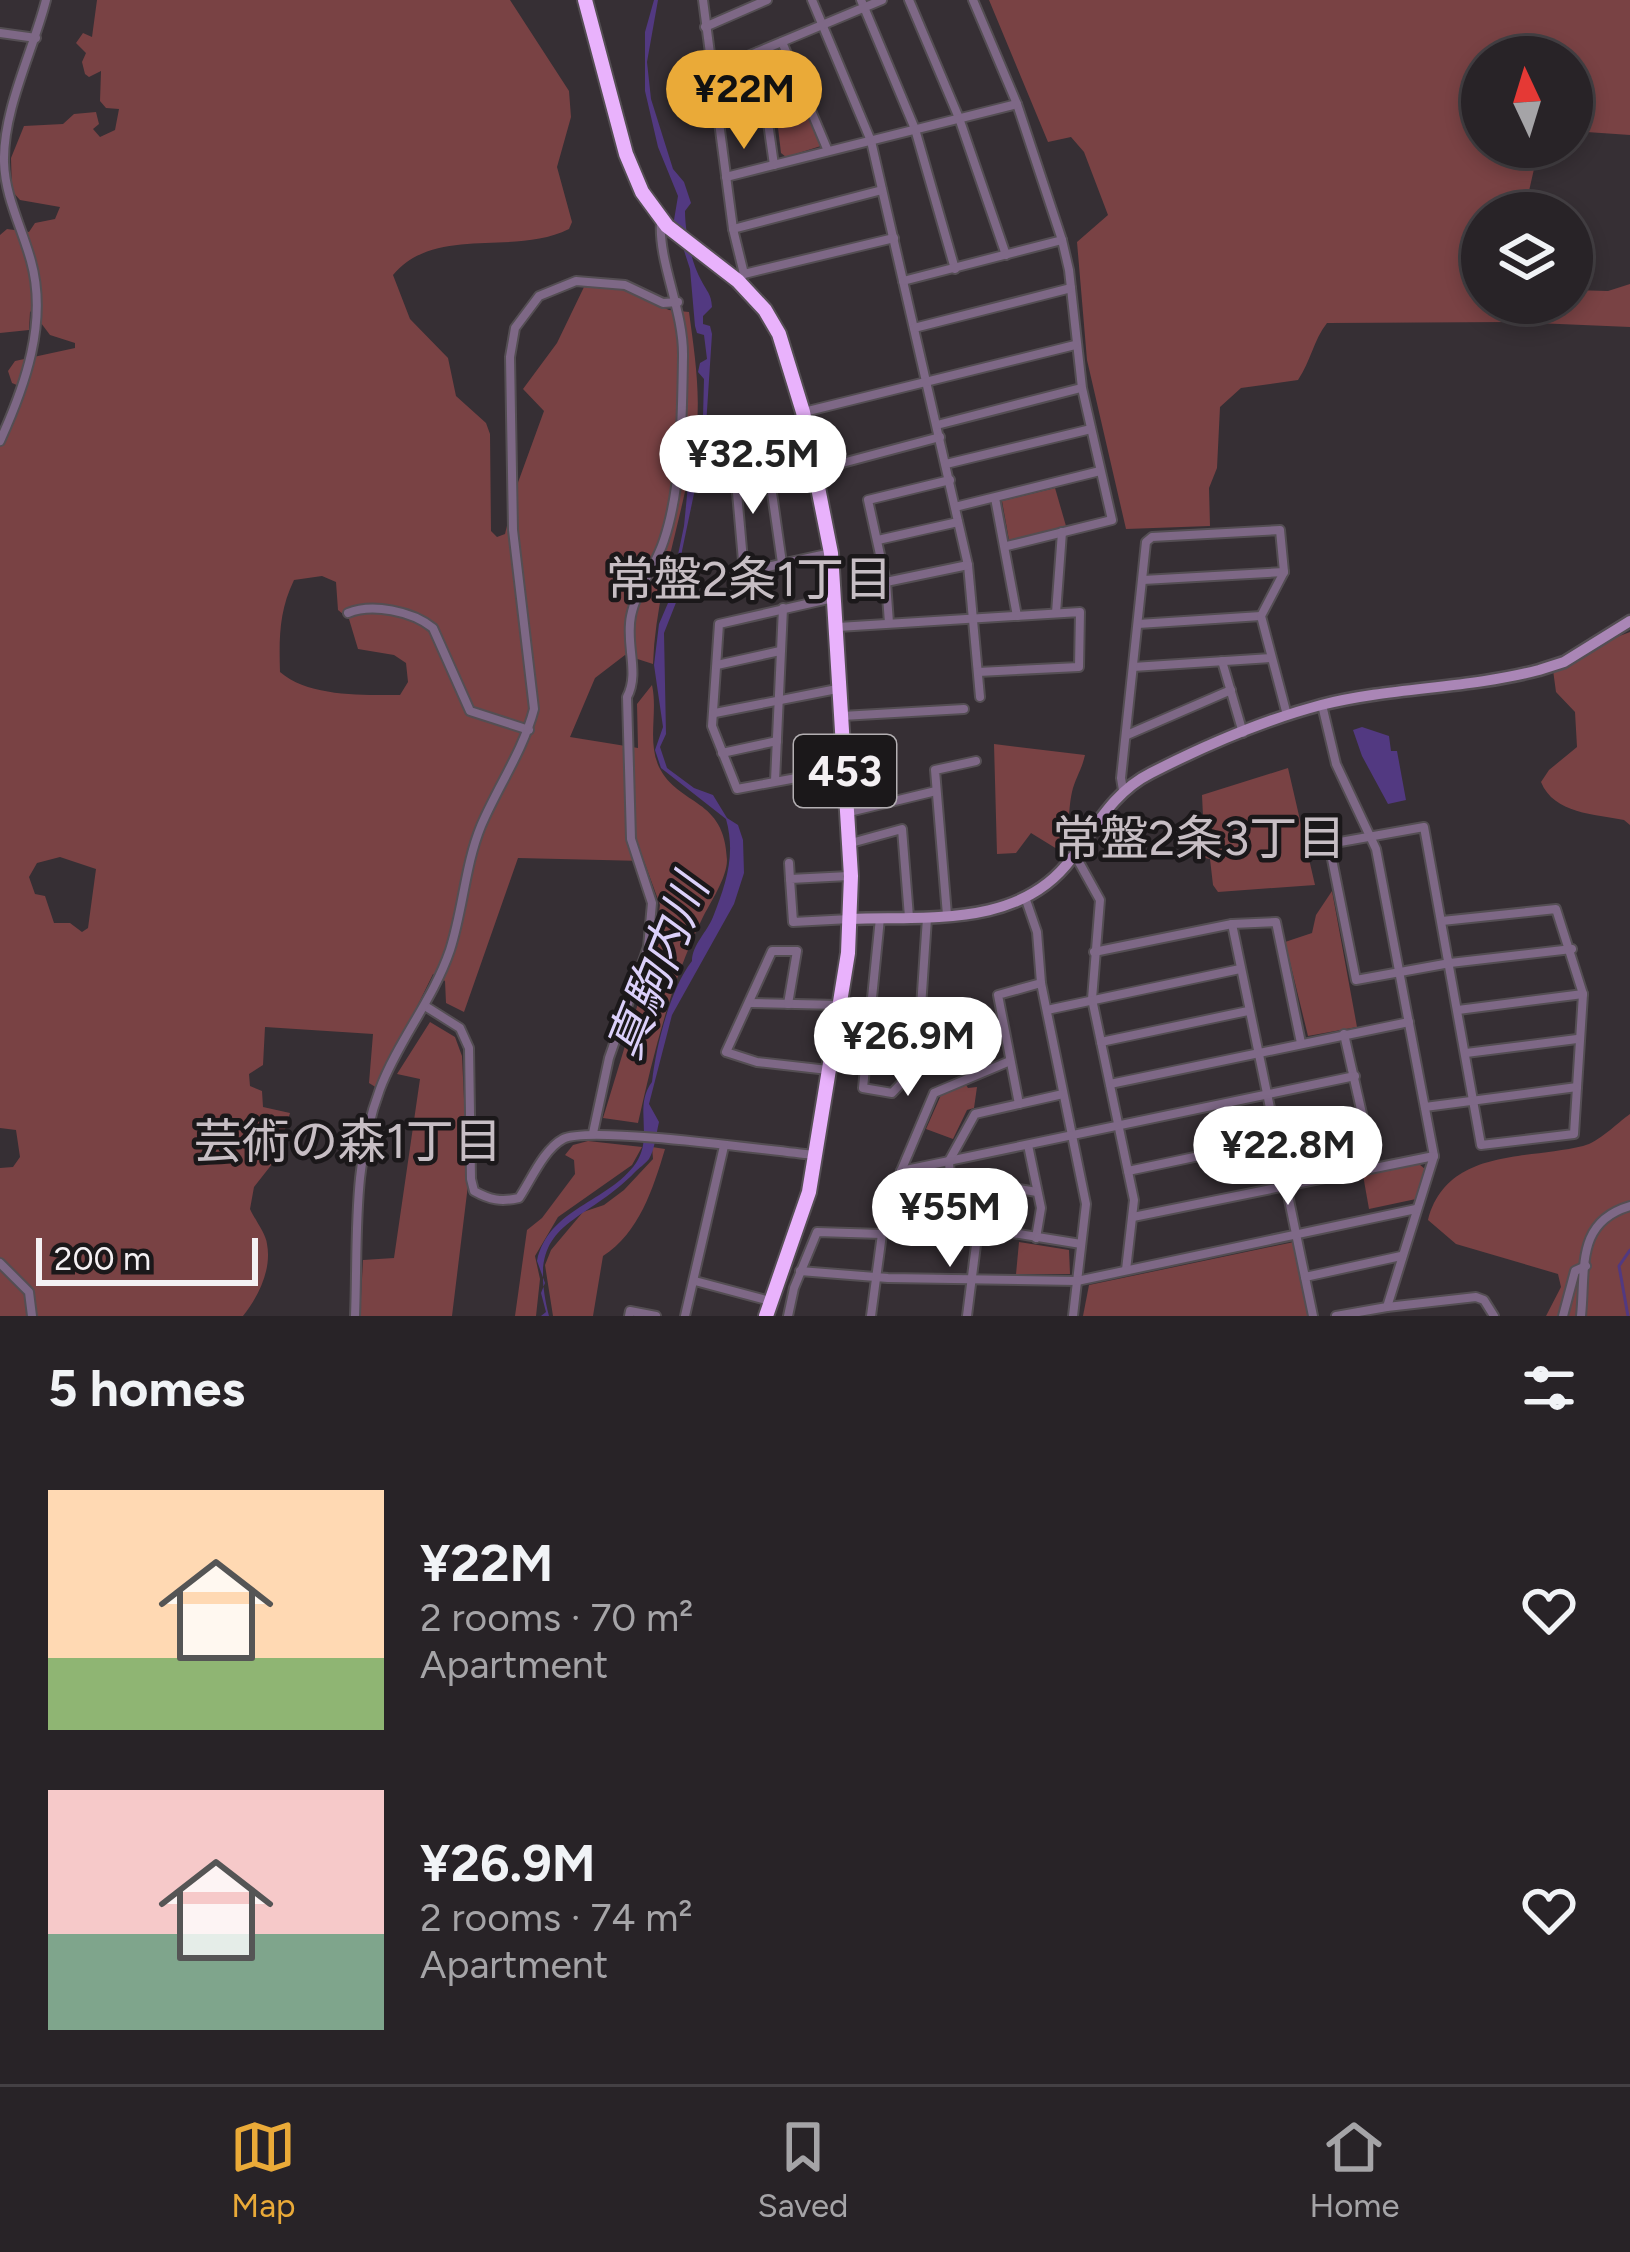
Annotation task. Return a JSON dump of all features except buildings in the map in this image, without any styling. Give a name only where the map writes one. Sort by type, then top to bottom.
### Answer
[{"type":"highway","name":"453","points":[[585,0],[626,154],[642,192],[664,223],[741,278],[779,334],[802,412],[831,553],[851,919],[817,1155],[801,1222],[769,1309]]},
{"type":"street","points":[[0,441],[23,391],[36,315],[31,260],[6,187],[4,158],[46,0]]},
{"type":"street","points":[[704,0],[741,278],[894,238]]},
{"type":"street","points":[[705,27],[767,0]]},
{"type":"street","points":[[812,0],[871,140],[968,565],[980,697]]},
{"type":"street","points":[[712,71],[862,4],[882,0]]},
{"type":"street","points":[[909,0],[958,118],[1006,255]]},
{"type":"street","points":[[973,0],[1017,104],[1061,240],[1082,388],[1112,520],[1007,546]]},
{"type":"street","points":[[862,4],[915,129],[955,268]]},
{"type":"street","points":[[0,33],[36,38]]},
{"type":"street","points":[[782,42],[829,151]]},
{"type":"street","points":[[758,52],[774,165]]},
{"type":"street","points":[[726,177],[1017,104]]},
{"type":"street","points":[[733,229],[883,190]]},
{"type":"street","points":[[592,1133],[609,1058],[648,947],[652,903],[631,839],[627,697],[634,684],[631,613],[664,540],[671,503],[683,351],[678,302],[664,251],[664,223]]},
{"type":"street","points":[[903,280],[1061,240]]},
{"type":"street","points":[[356,1316],[358,1171],[364,1138],[380,1087],[449,951],[480,829],[529,730],[533,693],[513,530],[511,357],[515,328],[539,296],[576,281],[625,285],[663,303],[678,302]]},
{"type":"street","points":[[914,328],[1070,288]]},
{"type":"street","points":[[802,412],[1075,344]]},
{"type":"street","points":[[938,424],[1082,388]]},
{"type":"street","points":[[946,464],[1091,429]]},
{"type":"street","points":[[831,553],[740,573],[735,470],[813,465],[940,437]]},
{"type":"street","points":[[768,465],[782,563]]},
{"type":"street","points":[[955,507],[1100,471]]},
{"type":"street","points":[[889,623],[886,582],[868,500],[950,480]]},
{"type":"street","points":[[995,497],[1017,616]]},
{"type":"street","points":[[878,540],[958,522]]},
{"type":"street","points":[[1123,790],[1146,542],[1152,537],[1280,530],[1284,572],[1261,616],[1287,716]]},
{"type":"street","points":[[1056,614],[1062,532]]},
{"type":"street","points":[[886,582],[968,565]]},
{"type":"street","points":[[1143,580],[1284,572]]},
{"type":"street","points":[[834,598],[719,624],[712,726],[737,789],[845,769]]},
{"type":"street","points":[[775,782],[782,608]]},
{"type":"street","points":[[348,613],[378,609],[421,619],[433,628],[470,711],[529,730]]},
{"type":"street","points":[[836,627],[1081,611],[1079,667],[978,672]]},
{"type":"street","points":[[1138,624],[1261,616]]},
{"type":"street","points":[[789,863],[794,922],[977,914],[1026,899],[1061,873],[1123,790],[1147,774],[1322,705],[1539,670],[1564,662],[1630,621]]},
{"type":"street","points":[[718,665],[781,651]]},
{"type":"street","points":[[1133,667],[1271,658]]},
{"type":"street","points":[[1222,661],[1243,733]]},
{"type":"street","points":[[715,713],[840,688]]},
{"type":"street","points":[[1127,735],[1231,690]]},
{"type":"street","points":[[1322,705],[1336,764],[1372,837],[1434,1156],[1387,1307]]},
{"type":"street","points":[[842,716],[964,709]]},
{"type":"street","points":[[722,753],[777,741]]},
{"type":"street","points":[[946,915],[935,770],[976,761]]},
{"type":"street","points":[[847,812],[937,791]]},
{"type":"street","points":[[1442,922],[1556,909],[1571,949],[1583,994],[1574,1134],[1481,1145],[1450,963],[1442,922],[1424,827],[1329,844],[1356,980],[1450,963],[1571,949]]},
{"type":"street","points":[[849,843],[902,829],[909,917]]},
{"type":"street","points":[[1075,855],[1100,900],[1093,999],[1134,1200],[1126,1270]]},
{"type":"street","points":[[790,879],[851,876]]},
{"type":"street","points":[[1026,899],[1037,932],[1041,983],[1086,1204],[1073,1316]]},
{"type":"street","points":[[880,918],[863,1088],[892,1093],[917,1067],[927,916]]},
{"type":"street","points":[[1094,952],[1232,924],[1276,922],[1301,1043]]},
{"type":"street","points":[[1232,924],[1313,1316]]},
{"type":"street","points":[[788,1004],[797,951],[772,951],[726,1052],[757,1062],[830,1070]]},
{"type":"street","points":[[1046,1010],[1240,969]]},
{"type":"street","points":[[1019,1104],[998,995],[1041,983]]},
{"type":"street","points":[[1458,1010],[1583,994]]},
{"type":"street","points":[[748,1003],[841,1005]]},
{"type":"street","points":[[425,1006],[460,1028],[469,1048],[474,1191],[502,1202],[519,1198],[556,1144],[574,1135],[817,1155]]},
{"type":"street","points":[[1101,1042],[1248,1011]]},
{"type":"street","points":[[1110,1084],[1409,1022]]},
{"type":"street","points":[[871,1025],[921,1028]]},
{"type":"street","points":[[1344,1034],[1375,1168]]},
{"type":"street","points":[[1466,1053],[1578,1040]]},
{"type":"street","points":[[871,1316],[882,1234],[901,1171],[934,1093],[1010,1060]]},
{"type":"street","points":[[901,1171],[1355,1076]]},
{"type":"street","points":[[1425,1107],[1577,1087]]},
{"type":"street","points":[[1037,1192],[950,1178],[949,1161],[975,1114],[1063,1094]]},
{"type":"street","points":[[1128,1171],[1365,1121]]},
{"type":"street","points":[[1028,1145],[1041,1208],[1036,1238]]},
{"type":"street","points":[[685,1316],[724,1146]]},
{"type":"street","points":[[1133,1217],[1434,1156]]},
{"type":"street","points":[[1581,1316],[1588,1241],[1594,1227],[1600,1219],[1630,1206]]},
{"type":"street","points":[[800,1271],[1076,1281],[1418,1209]]},
{"type":"street","points":[[889,1213],[1082,1244]]},
{"type":"street","points":[[967,1316],[978,1229]]},
{"type":"street","points":[[788,1316],[817,1232],[882,1234]]},
{"type":"street","points":[[1305,1277],[1401,1256]]},
{"type":"street","points":[[0,1263],[28,1292],[32,1316]]},
{"type":"street","points":[[1563,1316],[1575,1271],[1586,1267]]},
{"type":"street","points":[[695,1281],[769,1309]]},
{"type":"street","points":[[1336,1316],[1476,1297],[1484,1300],[1494,1316]]},
{"type":"street","points":[[629,1316],[630,1310],[656,1316]]},
{"type":"shaded area","points":[[97,0],[510,0],[569,91],[571,117],[557,167],[572,222],[569,229],[547,237],[431,250],[393,275],[410,319],[448,358],[456,396],[486,423],[491,531],[497,537],[505,534],[544,411],[523,389],[557,343],[584,287],[623,290],[669,310],[689,312],[695,354],[697,424],[660,603],[653,664],[625,655],[595,678],[570,737],[638,748],[637,704],[652,685],[659,767],[678,790],[710,813],[724,840],[724,875],[672,994],[638,1123],[603,1118],[654,951],[660,905],[644,861],[518,858],[464,1012],[446,1003],[445,981],[433,974],[377,1088],[369,1083],[373,1034],[265,1027],[263,1065],[249,1074],[250,1086],[262,1091],[263,1107],[290,1113],[276,1159],[254,1187],[250,1209],[268,1254],[259,1292],[243,1316],[0,1316],[0,1168],[13,1167],[20,1157],[16,1130],[0,1128],[0,443],[26,389],[12,383],[8,371],[15,361],[75,348],[75,343],[50,335],[38,319],[38,306],[30,312],[29,330],[0,333],[0,235],[7,229],[29,232],[35,223],[55,219],[60,207],[20,200],[12,191],[11,158],[24,126],[63,124],[74,114],[96,112],[99,124],[93,129],[100,137],[115,130],[119,109],[106,108],[100,101],[101,71],[89,77],[85,74],[86,53],[76,43],[83,33],[92,37]],"holes":[[[322,576],[336,582],[338,610],[349,619],[358,649],[394,655],[406,663],[408,682],[400,695],[321,690],[280,672],[281,625],[294,580]],[[60,857],[96,869],[88,928],[82,932],[70,923],[54,923],[45,896],[35,894],[29,877],[37,863]]]},
{"type":"shaded area","points":[[654,0],[658,0],[647,62],[651,99],[673,169],[684,182],[691,203],[685,211],[689,246],[712,307],[703,316],[712,334],[705,441],[682,551],[679,595],[664,633],[666,734],[660,747],[667,768],[713,795],[727,818],[738,825],[744,873],[734,904],[672,1015],[649,1104],[659,1122],[651,1155],[615,1190],[562,1229],[544,1260],[544,1279],[537,1261],[554,1229],[624,1176],[641,1153],[644,1101],[665,1019],[713,917],[730,857],[726,819],[661,768],[655,750],[663,727],[654,665],[659,624],[684,526],[690,465],[703,417],[704,379],[698,372],[707,359],[704,335],[695,326],[690,269],[674,220],[678,196],[658,147],[645,91],[645,32]]},
{"type":"shaded area","points":[[989,0],[1630,0],[1630,135],[1593,132],[1593,36],[1461,36],[1461,168],[1534,168],[1529,192],[1461,192],[1461,322],[1327,323],[1298,380],[1241,388],[1220,407],[1217,468],[1209,488],[1210,526],[1126,529],[1087,360],[1077,242],[1108,215],[1084,152],[1071,137],[1048,142]]},
{"type":"shaded area","points":[[798,86],[824,145],[786,157],[781,153],[774,94]]},
{"type":"shaded area","points":[[1630,284],[1630,327],[1559,324],[1593,324],[1593,291]]},
{"type":"shaded area","points":[[1055,488],[1066,526],[1009,540],[1002,501]]},
{"type":"shaded area","points":[[1630,632],[1630,825],[1565,807],[1541,782],[1577,747],[1575,712],[1556,692],[1553,670],[1564,657]]},
{"type":"shaded area","points":[[1362,727],[1389,736],[1391,751],[1397,751],[1406,800],[1388,804],[1353,730]]},
{"type":"shaded area","points":[[994,744],[1085,755],[1057,849],[1031,833],[1016,853],[997,854]]},
{"type":"shaded area","points":[[1288,768],[1315,885],[1218,892],[1210,859],[1205,858],[1202,795]]},
{"type":"shaded area","points":[[1332,891],[1357,1027],[1308,1036],[1285,942],[1312,933],[1316,915]]},
{"type":"shaded area","points":[[430,1022],[455,1037],[462,1056],[468,1185],[452,1316],[360,1316],[363,1260],[394,1258],[420,1079],[397,1074]]},
{"type":"shaded area","points":[[966,1085],[977,1087],[974,1108],[967,1110],[953,1139],[926,1129],[941,1095]]},
{"type":"shaded area","points":[[1630,1114],[1630,1316],[1546,1316],[1561,1287],[1558,1274],[1456,1244],[1428,1220],[1452,1180],[1470,1169],[1491,1161],[1583,1146]]},
{"type":"shaded area","points":[[588,1141],[642,1147],[632,1165],[558,1217],[535,1256],[540,1279],[536,1316],[515,1316],[527,1230],[575,1174],[574,1160],[565,1155],[573,1145]]},
{"type":"shaded area","points":[[652,1147],[665,1149],[655,1179],[635,1223],[603,1256],[593,1316],[553,1316],[545,1265],[551,1250],[583,1212],[604,1205],[624,1190],[653,1159]]},
{"type":"shaded area","points":[[1419,1164],[1426,1170],[1416,1199],[1369,1209],[1363,1175]]},
{"type":"shaded area","points":[[1019,1242],[1069,1250],[1070,1274],[1016,1274]]},
{"type":"shaded area","points":[[1294,1242],[1310,1316],[1083,1316],[1089,1285]]},
{"type":"shaded area","points":[[544,1286],[549,1316],[541,1316],[546,1312]]},
{"type":"waterway","points":[[1628,1316],[1619,1266],[1630,1250]]},
{"type":"district","name":"常盤2条1丁目","points":[[749,579]]},
{"type":"district","name":"常盤2条3丁目","points":[[1199,838]]},
{"type":"district","name":"芸術の森1丁目","points":[[348,1141]]},
{"type":"water label","name":"真駒内川","points":[[657,967]]}]
